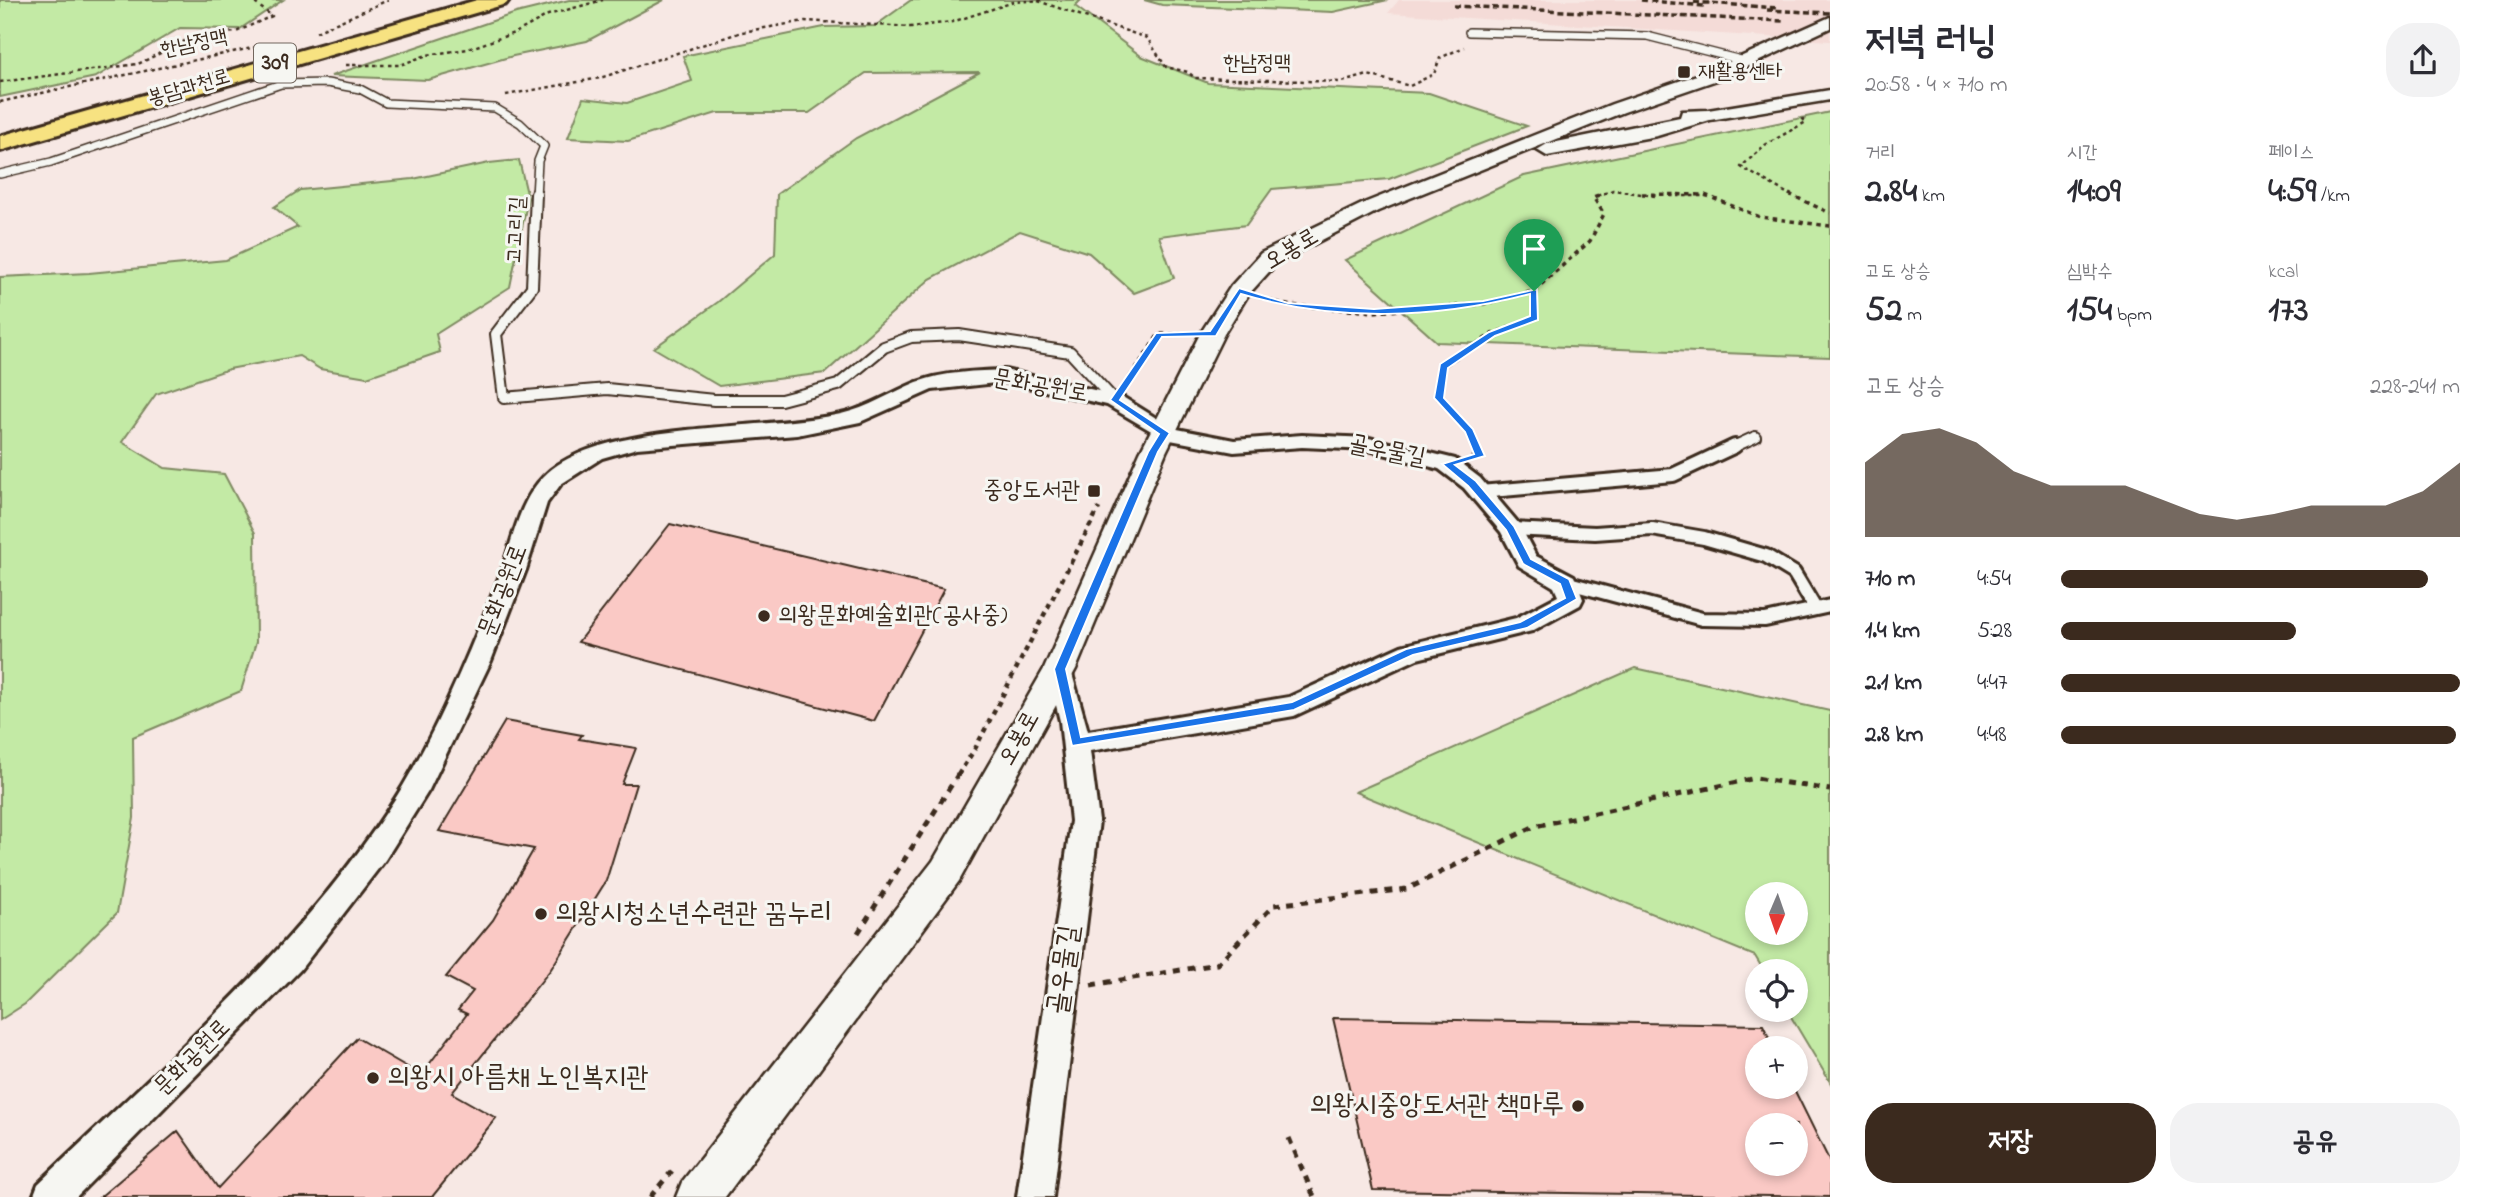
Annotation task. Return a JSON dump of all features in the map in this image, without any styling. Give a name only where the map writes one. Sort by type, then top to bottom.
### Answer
[{"type":"highway","points":[[0,144],[473,0]]},
{"type":"highway","points":[[109,90],[366,33],[499,0]]},
{"type":"highway","points":[[0,135],[46,131]]},
{"type":"highway","points":[[0,158],[46,131]]},
{"type":"street","name":"오봉로","points":[[698,1197],[946,871],[1060,669],[1153,452],[1165,433],[1212,334],[1239,291],[1269,258],[1371,206],[1618,108],[1717,74],[1830,22]]},
{"type":"street","points":[[1717,74],[1701,89],[1713,99],[1786,103]]},
{"type":"street","points":[[1484,161],[1657,130],[1708,115],[1830,95]]},
{"type":"street","points":[[1618,108],[1660,115],[1708,115]]},
{"type":"street","name":"문화공원로","points":[[51,1197],[289,960],[375,852],[415,790],[461,697],[514,570],[536,502],[553,479],[594,453],[637,442],[797,429],[853,418],[927,385],[968,377],[1005,376],[1114,400],[1165,433]]},
{"type":"street","name":"골우물길","points":[[1165,433],[1234,446],[1302,441],[1369,444],[1447,464],[1480,492],[1511,529],[1527,561],[1565,582]]},
{"type":"street","points":[[1076,743],[1294,706],[1410,652],[1523,625],[1571,599],[1565,582]]},
{"type":"street","name":"골우물길","points":[[1035,1197],[1085,821],[1076,743],[1060,669]]},
{"type":"lane","points":[[1469,32],[1647,36],[1745,61]]},
{"type":"lane","name":"고고리길","points":[[0,174],[51,162],[233,98],[281,84],[327,83],[360,89],[386,103],[460,104],[495,108],[520,123],[544,146],[538,161],[532,286],[496,334],[504,398],[607,389],[714,400],[780,400],[838,385],[884,347],[911,337],[959,335],[1070,352],[1114,400]]},
{"type":"lane","points":[[1480,492],[1673,475],[1755,437]]},
{"type":"lane","points":[[1511,529],[1595,533],[1652,529],[1704,538],[1766,556],[1794,573],[1815,608]]},
{"type":"lane","points":[[1565,582],[1702,619],[1765,620],[1830,606]]},
{"type":"path","points":[[0,82],[138,64],[195,36],[236,32],[272,16],[256,4],[257,0]]},
{"type":"path","points":[[314,34],[321,27],[388,0]]},
{"type":"path","points":[[335,65],[400,65],[427,55],[468,49],[517,32],[548,15],[603,0]]},
{"type":"path","points":[[460,104],[600,78],[755,30],[806,21],[911,27],[953,22],[1014,2],[1039,1]]},
{"type":"path","name":"한남정맥","points":[[1039,1],[1147,38],[1170,71],[1188,72],[1195,78],[1206,79],[1342,82],[1368,75],[1410,86],[1434,74],[1440,58],[1471,44],[1469,32]]},
{"type":"path","name":"한남정맥","points":[[0,102],[268,45]]},
{"type":"path","points":[[1786,103],[1806,122],[1765,145],[1741,167],[1800,200],[1830,213]]},
{"type":"path","points":[[1239,291],[1287,305],[1374,312],[1483,304],[1534,291],[1590,241],[1604,214],[1593,197],[1613,190],[1657,196],[1705,195],[1760,216],[1830,226]]},
{"type":"path","points":[[1447,464],[1480,456],[1470,431],[1439,398],[1443,366],[1492,334],[1535,318],[1534,291]]},
{"type":"path","points":[[1114,400],[1160,334],[1212,334]]},
{"type":"path","points":[[852,943],[976,747],[1104,500]]},
{"type":"path","points":[[1063,989],[1217,964],[1274,905],[1407,889],[1535,826],[1756,778],[1830,790]]},
{"type":"path","points":[[1289,1139],[1314,1197]]},
{"type":"path","points":[[650,1197],[677,1166]]},
{"type":"shaded area","points":[[1399,0],[1830,0],[1830,41],[1388,13]]},
{"type":"green space","points":[[0,0],[283,0],[240,29],[180,28],[96,77],[0,97]]},
{"type":"green space","points":[[569,0],[664,0],[587,41],[513,56],[428,80],[331,76],[516,13]]},
{"type":"green space","points":[[911,0],[1081,0],[1075,6],[1141,56],[1208,83],[1429,93],[1527,126],[1389,179],[1272,189],[1246,225],[1159,236],[1174,278],[1134,293],[1089,253],[1020,231],[930,279],[825,373],[719,386],[654,348],[718,302],[775,254],[777,194],[856,138],[980,72],[866,73],[809,113],[717,113],[628,141],[568,138],[583,98],[627,103],[692,81],[683,56],[824,27],[875,26]]},
{"type":"green space","points":[[1144,0],[1388,0],[1333,12],[1162,5]]},
{"type":"green space","points":[[1830,112],[1830,357],[1437,342],[1345,260],[1524,176]]},
{"type":"green space","points":[[519,160],[528,198],[510,287],[436,334],[440,352],[367,377],[320,369],[299,356],[229,369],[156,394],[122,442],[165,468],[224,474],[255,533],[256,642],[241,691],[133,737],[134,818],[117,913],[25,1004],[0,1020],[0,277],[89,273],[226,260],[298,227],[274,207],[300,190],[413,179],[489,163]]},
{"type":"green space","points":[[1635,668],[1830,711],[1830,1082],[1808,1045],[1808,1036],[1803,1036],[1794,1022],[1808,1022],[1808,959],[1757,959],[1355,792]]},
{"type":"building","name":"의왕문화예술회관(공사중)","points":[[670,524],[944,589],[874,721],[578,642]]},
{"type":"building","points":[[505,721],[582,735],[579,739],[636,748],[622,784],[636,784],[606,881],[551,969],[452,1093],[496,1118],[432,1197],[100,1197],[178,1131],[218,1188],[357,1038],[421,1075],[467,1014],[458,1010],[473,991],[446,977],[493,920],[534,849],[439,831]]},
{"type":"building","name":"의왕시중앙도서관 책마루","points":[[1333,1018],[1763,1025],[1768,1036],[1745,1036],[1745,1099],[1799,1099],[1806,1113],[1745,1113],[1745,1176],[1808,1176],[1808,1117],[1830,1162],[1830,1197],[1373,1190]]},
{"type":"railway","points":[[1641,0],[1704,6]]},
{"type":"railway","points":[[1694,2],[1778,8]]},
{"type":"railway","points":[[1454,6],[1783,21]]},
{"type":"railway","points":[[1767,10],[1830,13]]},
{"type":"place","name":"재활용센타","points":[[1684,72]]},
{"type":"place","name":"중앙도서관","points":[[1094,491]]},
{"type":"place","name":"의왕문화예술회관(공사중)","points":[[764,616]]},
{"type":"place","name":"의왕시청소년수련관 꿈누리","points":[[541,914]]},
{"type":"place","name":"의왕시 아름채 노인복지관","points":[[373,1078]]},
{"type":"place","name":"의왕시중앙도서관 책마루","points":[[1578,1106]]},
{"type":"route","points":[[1239,291],[1287,305],[1374,312],[1434,305],[1483,304],[1534,291],[1535,318],[1492,334],[1443,366],[1439,398],[1470,431],[1480,456],[1447,464],[1472,483],[1511,529],[1527,561],[1565,582],[1571,599],[1523,625],[1410,652],[1294,706],[1076,743],[1060,669],[1153,452],[1165,433],[1114,400],[1160,334],[1212,334],[1239,291]]}]
